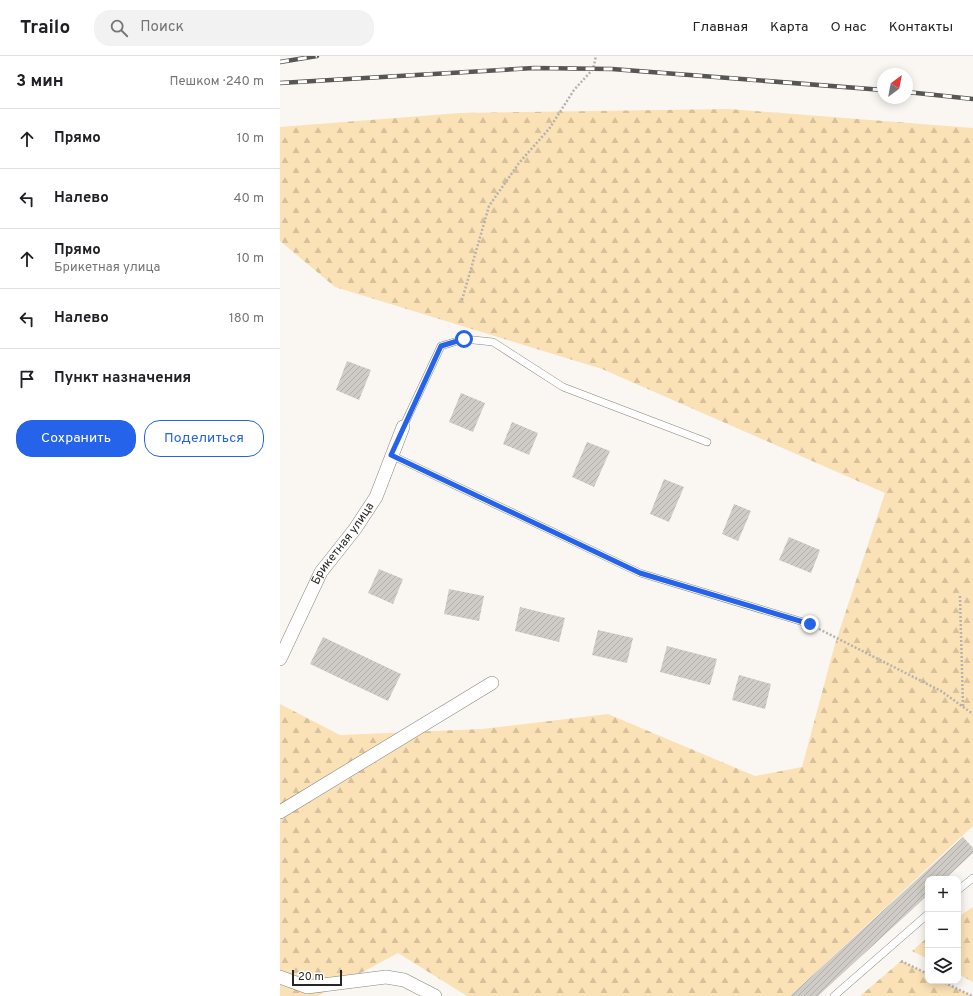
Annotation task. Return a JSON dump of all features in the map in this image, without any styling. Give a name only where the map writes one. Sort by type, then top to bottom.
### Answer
[{"type":"street","name":"Брикетная улица","points":[[280,659],[321,572],[376,497],[403,427]]},
{"type":"street","points":[[280,812],[492,683]]},
{"type":"street","points":[[280,977],[307,987],[386,977],[404,980],[435,996]]},
{"type":"lane","points":[[403,427],[441,346],[464,339],[493,342],[563,387],[707,442]]},
{"type":"lane","points":[[391,455],[640,573],[810,624]]},
{"type":"lane","points":[[961,888],[973,878]]},
{"type":"lane","points":[[834,996],[925,917]]},
{"type":"path","points":[[462,300],[489,206],[519,163],[549,129],[574,90],[593,68],[596,56]]},
{"type":"path","points":[[960,596],[963,707]]},
{"type":"path","points":[[810,624],[941,691],[973,714]]},
{"type":"path","points":[[900,961],[925,973]]},
{"type":"path","points":[[947,984],[972,996]]},
{"type":"green space","points":[[729,109],[973,128],[973,826],[790,996],[467,996],[398,953],[318,996],[280,996],[280,704],[340,735],[482,729],[608,714],[755,776],[802,767],[835,644],[885,493],[602,369],[335,287],[280,241],[280,127],[460,113]]},
{"type":"green space","points":[[973,907],[973,982],[961,976],[961,915]]},
{"type":"green space","points":[[925,940],[925,958],[912,951]]},
{"type":"green space","points":[[901,961],[925,973],[925,984],[947,984],[972,996],[860,996]]},
{"type":"building","points":[[347,361],[371,370],[359,400],[336,390]]},
{"type":"building","points":[[461,393],[485,403],[473,432],[449,422]]},
{"type":"building","points":[[512,422],[538,433],[529,455],[503,444]]},
{"type":"building","points":[[587,442],[610,451],[594,487],[572,477]]},
{"type":"building","points":[[664,479],[684,487],[669,522],[650,514]]},
{"type":"building","points":[[734,504],[751,511],[738,541],[722,534]]},
{"type":"building","points":[[789,537],[820,550],[811,573],[779,560]]},
{"type":"building","points":[[379,569],[403,579],[393,604],[368,593]]},
{"type":"building","points":[[449,589],[484,596],[479,621],[444,614]]},
{"type":"building","points":[[520,607],[565,618],[559,642],[515,631]]},
{"type":"building","points":[[598,630],[633,638],[627,663],[592,655]]},
{"type":"building","points":[[323,637],[401,674],[388,701],[310,664]]},
{"type":"building","points":[[667,646],[717,659],[710,685],[660,672]]},
{"type":"building","points":[[739,675],[771,684],[765,709],[732,700]]},
{"type":"building","points":[[963,837],[973,848],[973,853],[948,876],[925,876],[925,898],[818,996],[790,996]]},
{"type":"railway","points":[[280,62],[317,56]]},
{"type":"railway","points":[[280,83],[534,68],[612,69],[877,90]]},
{"type":"railway","points":[[913,93],[973,99]]},
{"type":"route","points":[[464,339],[441,346],[391,455],[640,573],[810,624]]}]
